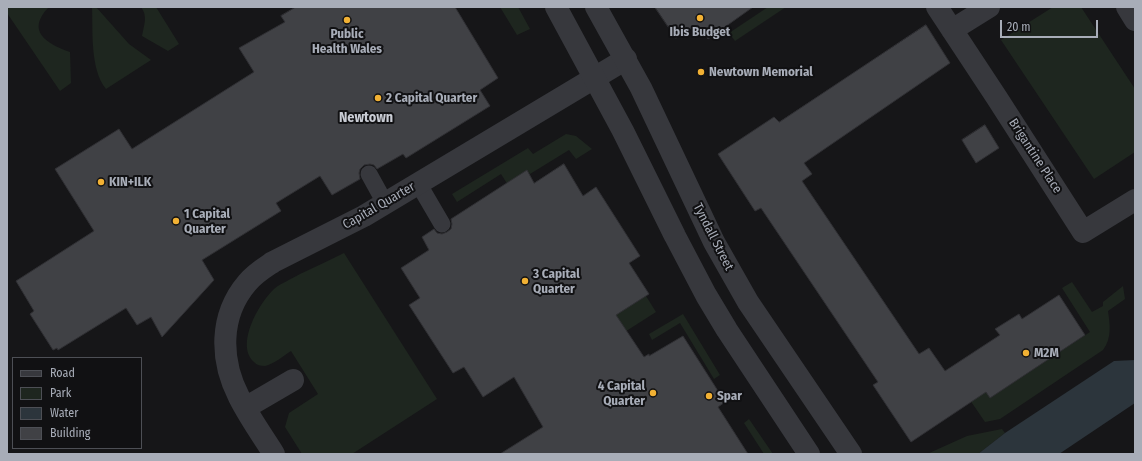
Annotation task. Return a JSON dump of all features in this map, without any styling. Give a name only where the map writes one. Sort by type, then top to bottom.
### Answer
[{"type":"street","points":[[556,7],[595,78],[706,295],[726,330],[809,454]]},
{"type":"street","name":"Tyndall Street","points":[[596,7],[626,59],[661,128],[714,242],[748,302],[851,454]]},
{"type":"street","name":"Brigantine Place","points":[[936,7],[997,98],[1083,232],[1135,200]]},
{"type":"street","points":[[952,30],[989,7]]},
{"type":"street","points":[[1127,7],[1135,20]]},
{"type":"street","name":"Capital Quarter","points":[[274,454],[238,396],[230,374],[225,352],[224,333],[230,313],[238,295],[248,282],[273,262],[364,216],[626,59]]},
{"type":"street","points":[[245,408],[292,380]]},
{"type":"lane","points":[[369,174],[386,203]]},
{"type":"lane","points":[[418,183],[442,224]]},
{"type":"green space","points":[[7,7],[49,7],[42,15],[39,23],[39,30],[47,41],[70,52],[71,83],[60,91],[7,13]]},
{"type":"green space","points":[[92,7],[96,7],[129,44],[151,60],[106,89],[97,71],[93,50]]},
{"type":"green space","points":[[141,7],[156,7],[179,44],[168,51],[142,36],[145,17]]},
{"type":"green space","points":[[500,7],[518,7],[530,29],[517,35]]},
{"type":"green space","points":[[768,7],[786,7],[735,41],[729,33]]},
{"type":"green space","points":[[1053,7],[1081,7],[1135,89],[1135,152],[1094,179],[1001,40]]},
{"type":"green space","points":[[566,134],[576,136],[592,149],[576,159],[569,150],[530,174],[527,170],[508,185],[501,174],[457,202],[452,194],[528,148],[533,154]]},
{"type":"green space","points":[[344,253],[437,399],[352,454],[302,454],[285,427],[289,413],[318,394],[291,351],[268,365],[257,365],[249,355],[247,345],[248,335],[256,314],[268,295],[274,289],[300,274]]},
{"type":"green space","points":[[1072,282],[1092,312],[1103,306],[1103,302],[1123,286],[1125,299],[1108,311],[1110,331],[1108,341],[1103,350],[1000,419],[985,422],[957,381],[986,391],[990,398],[1090,332],[1062,288]]},
{"type":"green space","points":[[646,296],[656,312],[570,367],[623,326],[615,314]]},
{"type":"green space","points":[[683,314],[720,375],[714,379],[680,323],[652,340],[649,334]]},
{"type":"green space","points":[[749,419],[773,454],[764,454],[744,423]]},
{"type":"green space","points":[[1002,429],[1005,433],[978,454],[927,454],[967,436]]},
{"type":"water","points":[[1135,360],[1135,403],[1059,454],[978,454],[1005,433],[1114,361]]},
{"type":"building","points":[[296,7],[455,7],[498,78],[480,90],[490,106],[406,158],[403,154],[377,169],[374,165],[364,165],[360,169],[360,179],[332,195],[320,176],[276,203],[281,211],[202,260],[214,280],[162,337],[151,317],[137,325],[126,308],[58,350],[57,348],[53,350],[30,314],[34,311],[16,281],[94,231],[55,169],[119,129],[132,149],[254,72],[239,48],[285,22],[281,16]]},
{"type":"building","name":"Ibis Budget","points":[[655,7],[753,7],[708,39],[698,25],[676,38]]},
{"type":"building","points":[[926,25],[950,63],[804,163],[812,174],[802,181],[919,354],[929,348],[945,371],[1000,335],[995,329],[1019,314],[1022,319],[1059,295],[1085,335],[990,398],[986,392],[911,442],[873,385],[878,382],[761,208],[755,211],[718,154],[774,117],[779,122]]},
{"type":"building","points":[[985,125],[999,148],[976,163],[962,140]]},
{"type":"building","name":"3 Capital Quarter","points":[[564,164],[583,196],[596,187],[640,256],[629,263],[649,294],[616,315],[644,357],[649,354],[649,356],[683,336],[725,402],[718,407],[748,454],[500,454],[543,427],[514,377],[483,397],[464,367],[453,373],[409,305],[420,298],[401,268],[429,250],[422,237],[434,229],[437,233],[442,234],[447,232],[451,229],[451,219],[527,170],[534,183]]},
{"type":"place","name":"Ibis Budget","points":[[700,18]]},
{"type":"place","name":"Public Health Wales","points":[[347,20]]},
{"type":"place","name":"Newtown Memorial","points":[[701,72]]},
{"type":"place","name":"2 Capital Quarter","points":[[378,98]]},
{"type":"place","name":"KIN+ILK","points":[[101,182]]},
{"type":"place","name":"1 Capital Quarter","points":[[176,221]]},
{"type":"place","name":"3 Capital Quarter","points":[[525,281]]},
{"type":"place","name":"M2M","points":[[1026,353]]},
{"type":"place","name":"4 Capital Quarter","points":[[653,393]]},
{"type":"place","name":"Spar","points":[[709,396]]},
{"type":"district","name":"Newtown","points":[[366,118]]}]
